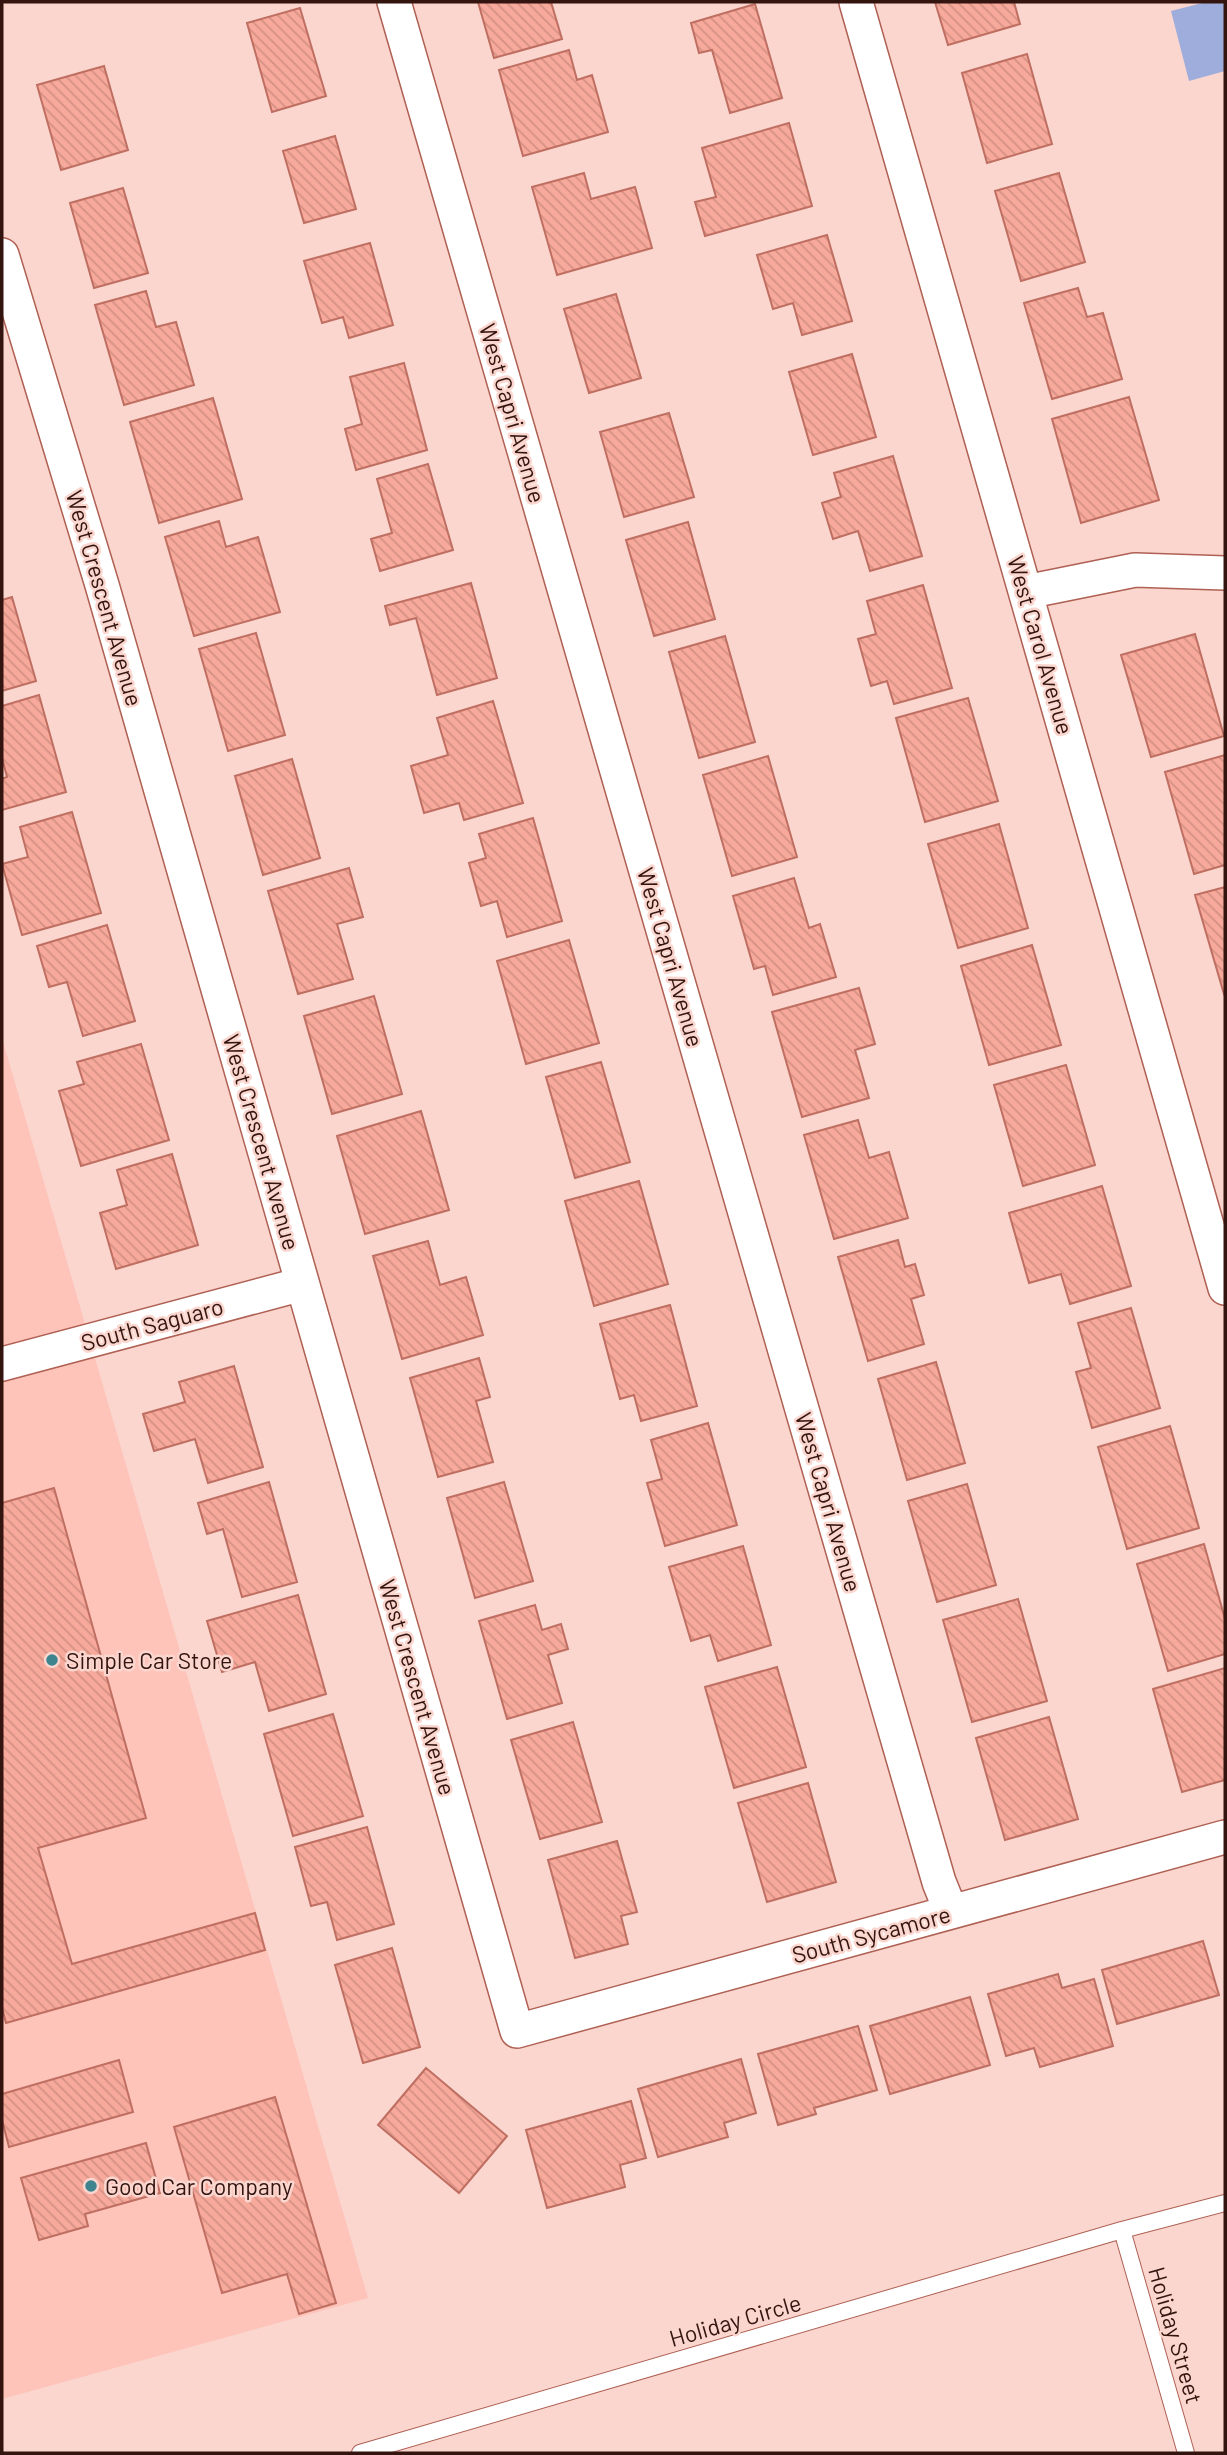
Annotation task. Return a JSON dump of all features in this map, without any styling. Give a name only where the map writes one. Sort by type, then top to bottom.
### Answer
[{"type":"street","name":"West Capri Avenue","points":[[394,2],[939,1882],[951,1912]]},
{"type":"street","name":"West Carol Avenue","points":[[856,2],[1225,1288]]},
{"type":"street","name":"West Crescent Avenue","points":[[2,255],[104,593],[517,2031]]},
{"type":"street","points":[[1026,592],[1135,570],[1225,573]]},
{"type":"street","name":"South Saguaro","points":[[2,1364],[302,1284]]},
{"type":"street","name":"South Sycamore","points":[[517,2031],[1225,1837]]},
{"type":"lane","name":"Holiday Circle","points":[[360,2453],[378,2451],[1122,2230],[1225,2203]]},
{"type":"lane","name":"Holiday Street","points":[[1122,2230],[1186,2453]]},
{"type":"shaded area","points":[[1206,2],[1225,2],[1225,71],[1189,81],[1171,11]]},
{"type":"shaded area","points":[[2,1038],[368,2298],[2,2399]]},
{"type":"building","points":[[478,2],[551,2],[562,39],[494,58]]},
{"type":"building","points":[[935,2],[1014,2],[1020,24],[948,45]]},
{"type":"building","points":[[755,4],[782,98],[730,113],[712,50],[699,53],[691,23]]},
{"type":"building","points":[[300,8],[326,96],[272,112],[247,23]]},
{"type":"building","points":[[569,50],[577,80],[592,75],[608,132],[523,156],[499,70]]},
{"type":"building","points":[[1027,54],[1052,144],[987,163],[962,73]]},
{"type":"building","points":[[104,66],[128,150],[61,170],[37,85]]},
{"type":"building","points":[[789,123],[812,206],[705,236],[695,202],[716,197],[702,148]]},
{"type":"building","points":[[335,136],[356,209],[304,223],[283,151]]},
{"type":"building","points":[[584,173],[591,199],[635,187],[652,248],[557,275],[532,187]]},
{"type":"building","points":[[1059,173],[1085,262],[1021,281],[995,191]]},
{"type":"building","points":[[123,188],[148,273],[94,288],[70,203]]},
{"type":"building","points":[[827,235],[852,321],[802,335],[793,303],[773,309],[757,255]]},
{"type":"building","points":[[370,243],[393,325],[349,338],[343,317],[322,323],[304,261]]},
{"type":"building","points":[[1078,288],[1087,317],[1103,313],[1122,379],[1052,399],[1024,303]]},
{"type":"building","points":[[146,291],[156,327],[176,322],[194,385],[124,405],[95,305]]},
{"type":"building","points":[[616,294],[641,378],[589,393],[564,309]]},
{"type":"building","points":[[852,354],[876,437],[813,455],[789,372]]},
{"type":"building","points":[[404,363],[427,450],[356,470],[345,429],[362,424],[350,377]]},
{"type":"building","points":[[1129,397],[1159,500],[1081,523],[1052,419]]},
{"type":"building","points":[[213,398],[242,499],[159,523],[130,422]]},
{"type":"building","points":[[669,413],[694,497],[624,517],[600,432]]},
{"type":"building","points":[[893,456],[922,556],[870,571],[858,531],[833,539],[822,503],[841,497],[834,473]]},
{"type":"building","points":[[428,464],[453,550],[380,571],[371,539],[392,533],[377,479]]},
{"type":"building","points":[[219,521],[226,547],[258,537],[280,612],[194,636],[165,537]]},
{"type":"building","points":[[688,522],[715,619],[654,636],[626,540]]},
{"type":"building","points":[[471,583],[497,678],[437,695],[416,618],[390,625],[385,606]]},
{"type":"building","points":[[923,585],[952,688],[894,704],[887,681],[871,686],[858,639],[876,634],[867,601]]},
{"type":"building","points":[[12,597],[36,681],[2,691],[2,600]]},
{"type":"building","points":[[256,633],[285,735],[228,751],[199,649]]},
{"type":"building","points":[[1195,634],[1224,736],[1151,757],[1121,655]]},
{"type":"building","points":[[725,636],[755,742],[699,758],[669,652]]},
{"type":"building","points":[[39,695],[66,792],[2,810],[2,779],[7,777],[2,758],[2,706]]},
{"type":"building","points":[[968,698],[998,801],[925,822],[896,718]]},
{"type":"building","points":[[493,701],[523,803],[464,820],[459,803],[424,813],[411,766],[448,755],[437,718]]},
{"type":"building","points":[[1225,755],[1225,865],[1194,874],[1165,772]]},
{"type":"building","points":[[768,756],[797,857],[732,876],[703,775]]},
{"type":"building","points":[[292,759],[320,858],[263,875],[235,776]]},
{"type":"building","points":[[72,812],[101,913],[22,935],[2,864],[28,857],[20,827]]},
{"type":"building","points":[[533,818],[562,921],[507,937],[497,901],[481,906],[469,863],[486,858],[479,834]]},
{"type":"building","points":[[999,824],[1028,928],[958,948],[928,844]]},
{"type":"building","points":[[349,868],[363,917],[337,924],[353,979],[298,994],[268,891]]},
{"type":"building","points":[[794,878],[809,928],[820,924],[836,977],[773,995],[765,966],[754,969],[733,896]]},
{"type":"building","points":[[1225,887],[1225,993],[1224,994],[1195,895]]},
{"type":"building","points":[[107,925],[135,1021],[83,1036],[67,982],[49,987],[37,946]]},
{"type":"building","points":[[569,940],[599,1043],[526,1064],[497,961]]},
{"type":"building","points":[[1032,945],[1061,1045],[989,1065],[961,966]]},
{"type":"building","points":[[859,988],[875,1044],[855,1050],[869,1098],[802,1117],[772,1012]]},
{"type":"building","points":[[374,996],[402,1094],[332,1114],[304,1016]]},
{"type":"building","points":[[141,1044],[169,1140],[81,1166],[59,1091],[84,1084],[77,1062]]},
{"type":"building","points":[[601,1062],[630,1162],[575,1178],[546,1077]]},
{"type":"building","points":[[1066,1065],[1095,1165],[1023,1186],[994,1085]]},
{"type":"building","points":[[421,1111],[449,1210],[365,1234],[337,1136]]},
{"type":"building","points":[[858,1120],[869,1158],[889,1152],[908,1218],[834,1239],[804,1135]]},
{"type":"building","points":[[172,1154],[198,1245],[116,1269],[100,1213],[127,1205],[117,1170]]},
{"type":"building","points":[[639,1181],[668,1284],[594,1306],[565,1201]]},
{"type":"building","points":[[1102,1186],[1131,1286],[1070,1304],[1061,1274],[1029,1283],[1009,1213]]},
{"type":"building","points":[[898,1240],[905,1267],[915,1264],[924,1295],[911,1299],[924,1344],[868,1361],[838,1257]]},
{"type":"building","points":[[428,1241],[440,1285],[466,1277],[483,1335],[402,1359],[373,1256]]},
{"type":"building","points":[[670,1305],[697,1406],[641,1421],[634,1395],[620,1399],[600,1324]]},
{"type":"building","points":[[1131,1308],[1160,1408],[1092,1428],[1076,1372],[1091,1368],[1078,1323]]},
{"type":"building","points":[[479,1358],[490,1397],[476,1401],[493,1462],[438,1477],[410,1378]]},
{"type":"building","points":[[936,1362],[965,1463],[907,1480],[878,1379]]},
{"type":"building","points":[[234,1366],[263,1467],[208,1483],[195,1439],[154,1451],[143,1414],[185,1402],[179,1382]]},
{"type":"building","points":[[708,1423],[737,1525],[665,1546],[647,1483],[662,1479],[651,1440]]},
{"type":"building","points":[[1170,1426],[1199,1528],[1127,1549],[1098,1447]]},
{"type":"building","points":[[269,1482],[297,1582],[242,1597],[223,1529],[207,1534],[198,1503]]},
{"type":"building","points":[[504,1482],[533,1581],[475,1598],[447,1498]]},
{"type":"building","points":[[967,1484],[996,1585],[937,1602],[908,1501]]},
{"type":"building","name":"Simple Car Store","points":[[54,1488],[146,1818],[38,1848],[72,1964],[255,1913],[265,1950],[6,2023],[2,2008],[2,1503]]},
{"type":"building","points":[[1204,1544],[1225,1619],[1225,1654],[1168,1671],[1137,1564]]},
{"type":"building","points":[[743,1546],[771,1645],[718,1661],[710,1635],[691,1641],[669,1567]]},
{"type":"building","points":[[298,1595],[326,1694],[269,1711],[255,1662],[222,1672],[207,1621]]},
{"type":"building","points":[[1018,1599],[1047,1701],[972,1722],[943,1620]]},
{"type":"building","points":[[535,1605],[542,1630],[561,1624],[568,1649],[548,1655],[562,1703],[507,1719],[479,1621]]},
{"type":"building","points":[[777,1667],[806,1767],[734,1788],[705,1687]]},
{"type":"building","points":[[1225,1668],[1225,1780],[1182,1792],[1153,1689]]},
{"type":"building","points":[[333,1714],[363,1816],[293,1836],[264,1734]]},
{"type":"building","points":[[1049,1717],[1078,1819],[1005,1840],[976,1738]]},
{"type":"building","points":[[573,1722],[602,1822],[540,1839],[511,1740]]},
{"type":"building","points":[[808,1783],[836,1882],[767,1902],[738,1803]]},
{"type":"building","points":[[367,1827],[394,1924],[337,1940],[327,1902],[311,1906],[295,1847]]},
{"type":"building","points":[[617,1841],[637,1912],[621,1916],[628,1944],[575,1958],[548,1860]]},
{"type":"building","points":[[1203,1941],[1219,1995],[1117,2024],[1102,1970]]},
{"type":"building","points":[[392,1948],[420,2047],[363,2063],[335,1965]]},
{"type":"building","points":[[1058,1974],[1062,1988],[1094,1979],[1113,2046],[1040,2067],[1034,2048],[1006,2056],[988,1994]]},
{"type":"building","points":[[970,1997],[990,2065],[890,2094],[870,2026]]},
{"type":"building","points":[[858,2026],[877,2090],[814,2108],[816,2114],[778,2125],[758,2054]]},
{"type":"building","points":[[741,2059],[756,2113],[724,2123],[728,2137],[658,2157],[638,2089]]},
{"type":"building","points":[[119,2060],[133,2112],[9,2147],[2,2120],[2,2094]]},
{"type":"building","points":[[426,2068],[507,2136],[459,2193],[378,2125]]},
{"type":"building","points":[[275,2097],[336,2303],[299,2314],[287,2274],[222,2293],[174,2127]]},
{"type":"building","points":[[631,2101],[646,2158],[620,2165],[625,2187],[547,2208],[526,2130]]},
{"type":"building","name":"Good Car Company","points":[[146,2143],[160,2193],[85,2214],[88,2226],[39,2240],[21,2178]]},
{"type":"place","name":"Simple Car Store","points":[[52,1660]]},
{"type":"place","name":"Good Car Company","points":[[91,2186]]}]
